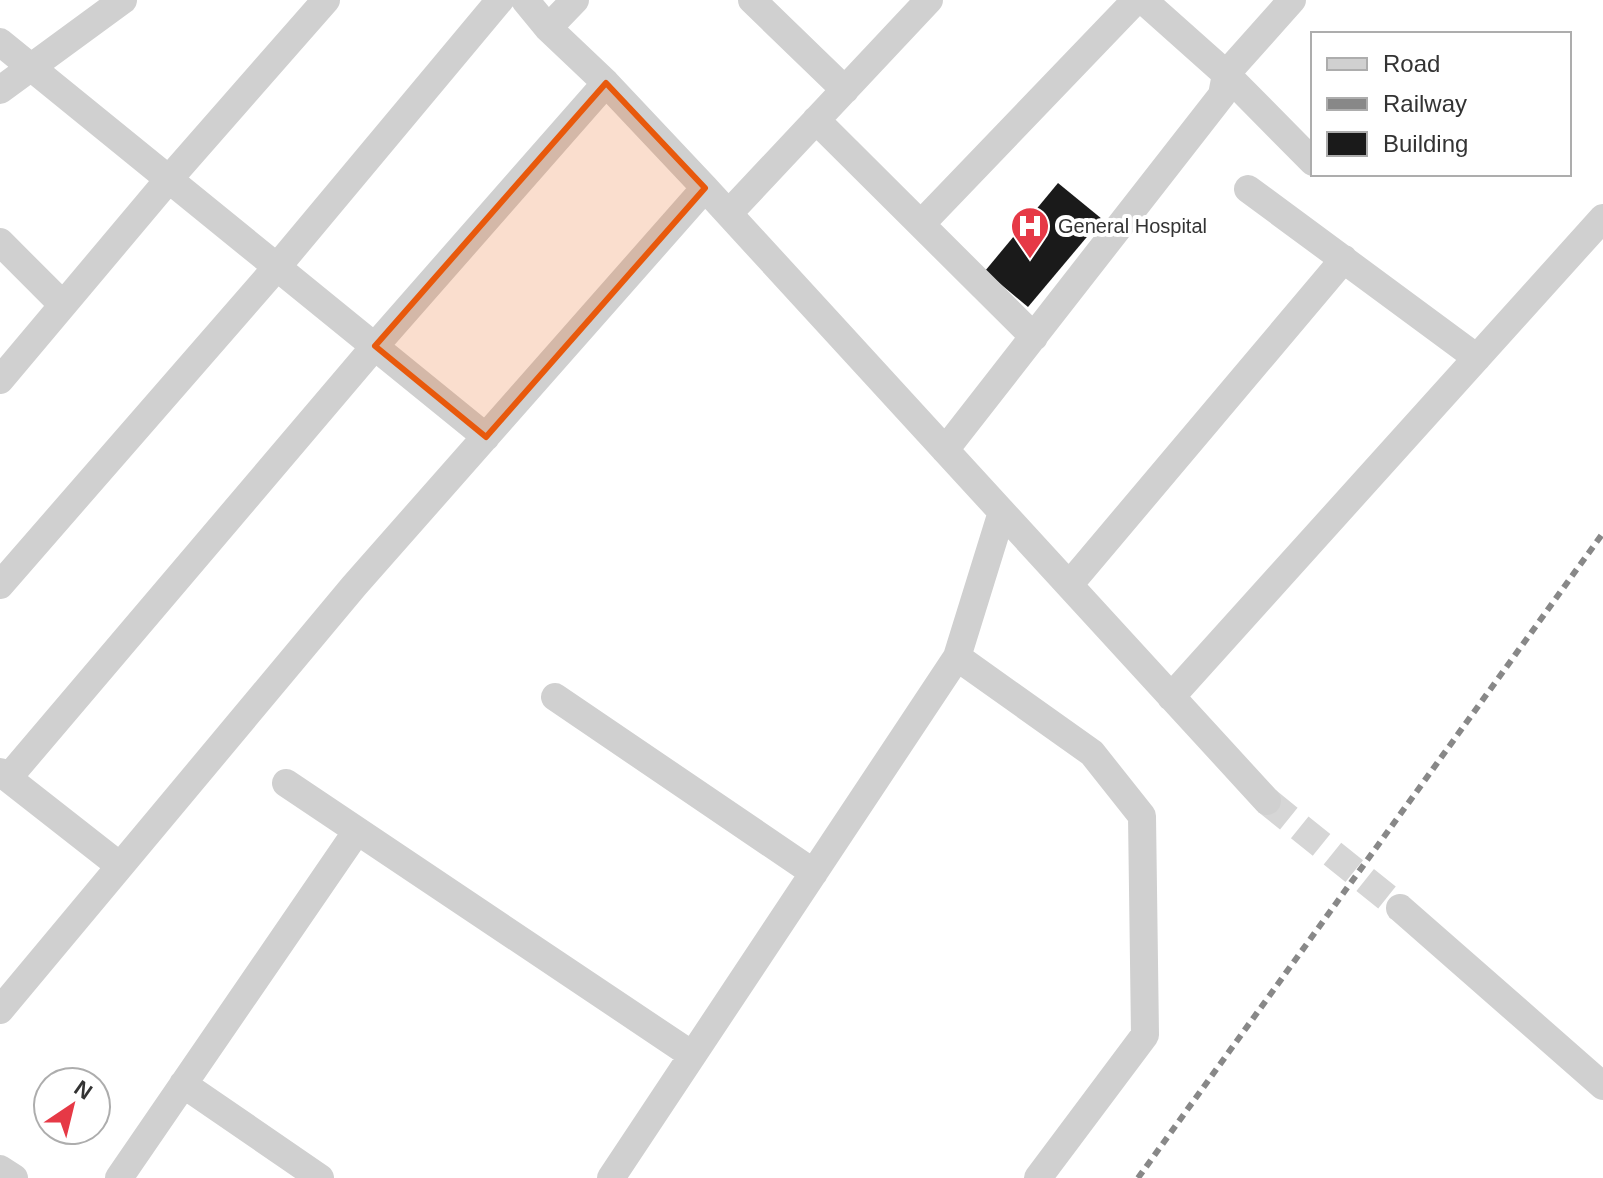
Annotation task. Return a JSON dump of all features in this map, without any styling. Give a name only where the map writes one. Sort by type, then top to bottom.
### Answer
[{"type":"street","points":[[0,90],[123,0]]},
{"type":"street","points":[[0,380],[169,179],[326,0]]},
{"type":"street","points":[[0,585],[277,267],[500,0]]},
{"type":"street","points":[[525,0],[548,28],[606,83],[729,213],[1267,801]]},
{"type":"street","points":[[548,28],[575,0]]},
{"type":"street","points":[[752,0],[845,90]]},
{"type":"street","points":[[729,213],[929,0]]},
{"type":"street","points":[[921,224],[1136,0]]},
{"type":"street","points":[[1143,0],[1226,74],[1311,160]]},
{"type":"street","points":[[945,450],[1222,95],[1226,74],[1292,0]]},
{"type":"street","points":[[0,42],[486,437]]},
{"type":"street","points":[[120,866],[4,775],[606,83]]},
{"type":"street","points":[[816,120],[1034,337]]},
{"type":"street","points":[[5,994],[120,866],[354,586],[705,188]]},
{"type":"street","points":[[1248,189],[1477,358]]},
{"type":"street","points":[[1171,697],[1603,218]]},
{"type":"street","points":[[0,242],[63,305]]},
{"type":"street","points":[[1069,585],[1344,259]]},
{"type":"street","points":[[611,1178],[957,657],[1002,512]]},
{"type":"street","points":[[957,657],[1092,753],[1142,816],[1145,1035],[1038,1178]]},
{"type":"street","points":[[555,697],[814,873]]},
{"type":"street","points":[[286,783],[692,1055]]},
{"type":"street","points":[[119,1178],[357,831]]},
{"type":"street","points":[[1400,908],[1603,1086]]},
{"type":"street","points":[[183,1084],[320,1178]]},
{"type":"street","points":[[0,1169],[14,1178]]},
{"type":"highlighted area","points":[[606,83],[705,188],[486,437],[375,346]]},
{"type":"building","points":[[1058,183],[1102,219],[1028,307],[985,271]]},
{"type":"tunnel","points":[[1267,801],[1400,908]]},
{"type":"railway","points":[[1138,1178],[1603,533]]},
{"type":"place","name":"General Hospital","points":[[1030,260]]}]
